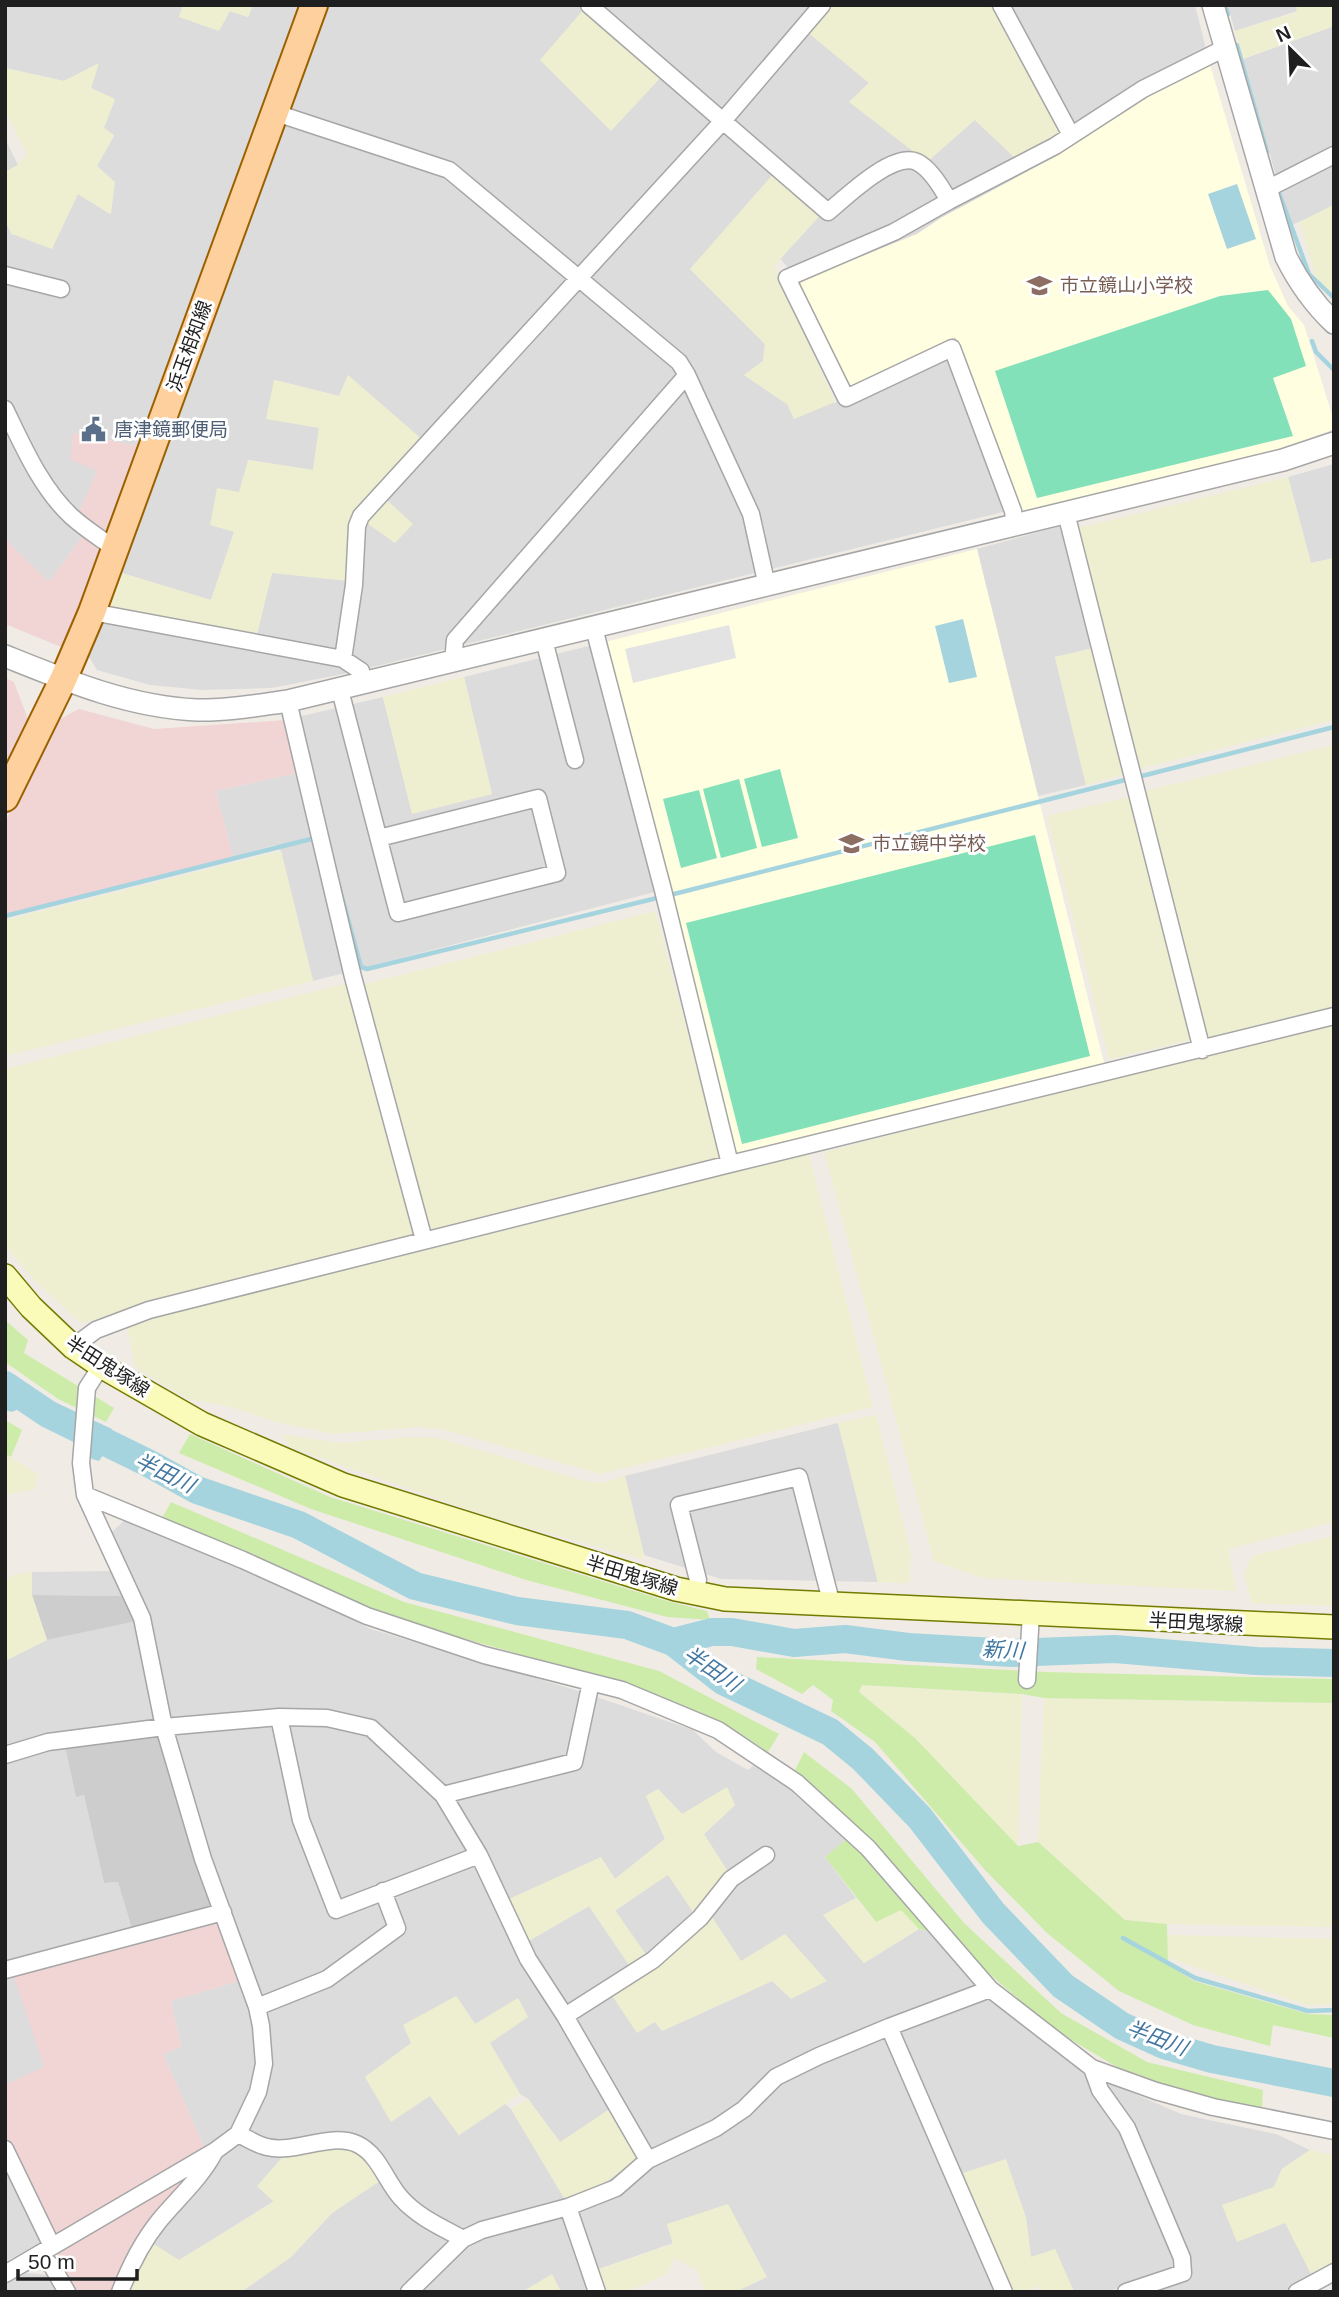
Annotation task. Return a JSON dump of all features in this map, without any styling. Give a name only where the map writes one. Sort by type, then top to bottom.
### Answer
[{"type":"main road","name":"浜玉相知線","points":[[7,790],[63,680],[92,612],[314,5]]},
{"type":"main road","name":"半田鬼塚線","points":[[5,1276],[31,1307],[73,1347],[202,1424],[343,1485],[695,1593],[725,1599],[1031,1619],[1334,1627]]},
{"type":"street","points":[[589,5],[828,212],[865,180],[903,161],[915,161],[922,165],[939,184],[949,201]]},
{"type":"street","points":[[343,659],[354,584],[357,526],[362,516],[722,122],[822,5]]},
{"type":"street","points":[[1001,5],[1070,135]]},
{"type":"street","points":[[1213,5],[1286,257],[1316,306],[1334,323]]},
{"type":"street","points":[[1015,526],[1013,511],[952,348],[846,398],[787,278],[894,232],[1035,157],[1143,89],[1225,48]]},
{"type":"street","points":[[273,112],[449,170],[679,362],[751,514],[767,586]]},
{"type":"street","points":[[1265,190],[1334,155]]},
{"type":"street","points":[[5,275],[61,289]]},
{"type":"street","points":[[453,662],[455,640],[687,375]]},
{"type":"street","points":[[5,409],[28,456],[50,491],[71,516],[115,549]]},
{"type":"street","points":[[5,656],[63,680],[155,706],[200,710],[288,701],[1283,460],[1334,443]]},
{"type":"street","points":[[1066,513],[1202,1050]]},
{"type":"street","points":[[92,612],[343,659],[361,671],[365,684]]},
{"type":"street","points":[[593,628],[665,897],[730,1164]]},
{"type":"street","points":[[544,640],[575,760]]},
{"type":"street","points":[[340,690],[398,913],[557,873],[538,798],[379,838]]},
{"type":"street","points":[[288,701],[353,976],[424,1240]]},
{"type":"street","points":[[73,1347],[96,1330],[149,1310],[1334,1016]]},
{"type":"street","points":[[5,2274],[215,2151],[238,2134],[258,2092],[264,2064],[257,2007],[204,1859],[164,1727],[142,1618],[85,1495],[81,1463],[87,1388],[101,1366]]},
{"type":"street","points":[[695,1593],[698,1580],[680,1505],[799,1477],[832,1605]]},
{"type":"street","points":[[85,1495],[243,1560],[367,1616],[484,1655],[622,1690],[718,1730],[797,1783],[867,1848],[990,1989],[1092,2068],[1156,2091],[1213,2107],[1334,2131]]},
{"type":"street","points":[[1027,1680],[1031,1619]]},
{"type":"street","points":[[443,1795],[574,1762],[591,1682]]},
{"type":"street","points":[[279,1717],[302,1820],[336,1910],[479,1855]]},
{"type":"street","points":[[5,1755],[48,1742],[164,1727],[279,1717],[327,1718],[371,1728],[443,1795],[479,1855],[528,1959],[565,2016],[648,2160]]},
{"type":"street","points":[[565,2016],[653,1960],[700,1919],[731,1879],[766,1855]]},
{"type":"street","points":[[257,2007],[327,1979],[397,1928],[383,1891]]},
{"type":"street","points":[[5,1970],[223,1912]]},
{"type":"street","points":[[409,2292],[463,2239],[482,2230],[568,2207],[617,2188],[648,2160],[716,2128],[744,2109],[776,2077],[889,2026],[990,1989]]},
{"type":"street","points":[[889,2026],[1004,2292]]},
{"type":"street","points":[[1092,2068],[1100,2090],[1126,2128],[1182,2258],[1184,2273],[1126,2292]]},
{"type":"street","points":[[238,2134],[267,2147],[283,2148],[338,2140],[356,2143],[369,2151],[399,2196],[416,2213],[463,2239]]},
{"type":"street","points":[[5,2149],[52,2246]]},
{"type":"street","points":[[120,2292],[135,2256],[158,2223],[206,2167],[215,2151]]},
{"type":"street","points":[[568,2207],[597,2292]]},
{"type":"street","points":[[38,2255],[52,2266],[67,2292]]},
{"type":"street","points":[[1297,2292],[1334,2272]]},
{"type":"shaded area","points":[[5,5],[183,5],[179,17],[230,11],[248,17],[253,5],[306,5],[142,447],[73,433],[97,471],[78,516],[89,527],[49,582],[5,539],[5,220],[12,235],[78,194],[110,214],[97,166],[114,136],[103,128],[115,100],[91,88],[98,64],[64,81],[5,68]]},
{"type":"shaded area","points":[[183,5],[253,5],[248,17],[230,11],[219,31],[179,17]]},
{"type":"shaded area","points":[[321,5],[828,5],[869,83],[850,101],[975,120],[1029,171],[941,218],[917,234],[801,281],[780,259],[822,213],[690,269],[765,344],[763,361],[744,375],[787,404],[835,403],[854,386],[936,349],[955,337],[1015,509],[348,673],[272,688],[202,690],[150,685],[97,670],[87,654],[103,608],[256,638],[272,572],[347,580],[356,515],[378,492],[348,376],[339,396],[275,380],[319,428],[313,470],[249,460],[234,532],[211,600],[115,571]]},
{"type":"shaded area","points":[[828,5],[997,5],[1064,131],[1016,159],[975,120],[927,162],[849,102],[869,83],[806,31]]},
{"type":"shaded area","points":[[997,5],[1195,5],[1210,65],[1153,94],[1071,146]]},
{"type":"shaded area","points":[[1228,5],[1296,5],[1297,11],[1235,31]]},
{"type":"shaded area","points":[[1296,5],[1334,5],[1334,26],[1243,59],[1235,31],[1297,12]]},
{"type":"shaded area","points":[[584,9],[663,75],[611,131],[540,60]]},
{"type":"shaded area","points":[[1334,26],[1334,206],[1290,226],[1243,59]]},
{"type":"shaded area","points":[[99,63],[91,88],[115,99],[104,128],[114,135],[97,166],[115,182],[111,214],[78,194],[52,249],[12,234],[5,220],[5,172],[18,165],[27,154],[5,110],[5,68],[64,81]]},
{"type":"shaded area","name":"市立鏡山小学校","points":[[1210,65],[1270,266],[1288,306],[1304,325],[1334,421],[1334,429],[1278,450],[1021,511],[1015,509],[955,337],[936,349],[854,386],[847,386],[800,290],[801,281],[917,234],[941,218],[1053,158],[1153,94]]},
{"type":"shaded area","points":[[5,138],[18,165],[5,172]]},
{"type":"shaded area","points":[[775,172],[822,213],[774,266],[835,402],[794,419],[787,404],[744,375],[763,361],[765,344],[690,269]]},
{"type":"shaded area","points":[[1333,205],[1334,296],[1317,282],[1300,222]]},
{"type":"shaded area","points":[[348,375],[424,441],[378,492],[413,524],[395,543],[357,516],[347,581],[272,573],[256,638],[103,608],[115,571],[211,600],[234,532],[210,525],[217,488],[239,492],[248,460],[313,470],[319,428],[266,419],[274,380],[339,396]]},
{"type":"shaded area","points":[[73,433],[142,447],[69,641],[61,647],[5,624],[5,539],[49,582],[89,527],[77,516],[97,471],[70,459]]},
{"type":"shaded area","points":[[1334,464],[1334,558],[1311,563],[1288,477]]},
{"type":"shaded area","points":[[1288,477],[1311,563],[1334,558],[1334,720],[1138,769],[1078,528]]},
{"type":"shaded area","points":[[1075,522],[1105,645],[1055,657],[1086,785],[1038,796],[977,549]]},
{"type":"shaded area","name":"市立鏡中学校","points":[[977,549],[1104,1063],[732,1156],[605,642]]},
{"type":"shaded area","points":[[729,625],[736,658],[633,683],[625,649]]},
{"type":"shaded area","points":[[605,642],[666,889],[313,981],[281,851],[275,845],[233,857],[216,791],[296,773],[285,720],[383,697],[412,813],[492,794],[464,677]]},
{"type":"shaded area","points":[[1095,648],[1124,774],[1086,785],[1055,657]]},
{"type":"shaded area","points":[[464,677],[492,794],[412,814],[383,697]]},
{"type":"shaded area","points":[[5,678],[14,682],[29,722],[5,771]]},
{"type":"shaded area","points":[[79,709],[154,729],[285,720],[297,773],[216,791],[233,857],[5,914],[5,822],[56,721]]},
{"type":"shaded area","points":[[1334,745],[1334,1009],[1208,1041],[1145,791]]},
{"type":"shaded area","points":[[1129,797],[1190,1040],[1109,1059],[1047,816]]},
{"type":"shaded area","points":[[281,851],[313,981],[5,1056],[5,920]]},
{"type":"shaded area","points":[[655,911],[721,1160],[425,1233],[361,985]]},
{"type":"shaded area","points":[[352,982],[416,1236],[81,1323],[37,1283],[5,1246],[5,1069]]},
{"type":"shaded area","points":[[1334,1022],[1334,1522],[1228,1549],[1236,1591],[982,1578],[934,1561],[824,1152]]},
{"type":"shaded area","points":[[808,1151],[873,1407],[601,1474],[445,1430],[419,1427],[333,1434],[276,1422],[235,1408],[188,1399],[135,1367],[126,1322]]},
{"type":"shaded area","points":[[876,1415],[911,1555],[909,1583],[878,1582],[838,1423]]},
{"type":"shaded area","points":[[838,1423],[878,1582],[721,1579],[644,1555],[625,1476]]},
{"type":"shaded area","points":[[281,1434],[340,1443],[413,1437],[439,1438],[581,1480],[603,1483],[625,1476],[644,1555],[642,1559],[490,1517],[292,1448]]},
{"type":"shaded area","points":[[5,1454],[38,1474],[35,1489],[5,1495]]},
{"type":"shaded area","points":[[127,1518],[244,1566],[371,1629],[582,1692],[693,1730],[716,1752],[748,1770],[761,1759],[849,1838],[825,1857],[856,1898],[823,1915],[864,1963],[919,1929],[938,1933],[1085,2072],[1181,2114],[1276,2134],[1310,2150],[1282,2169],[1274,2187],[1223,2205],[1286,2223],[1313,2278],[1307,2292],[1122,2292],[1120,2287],[1107,2292],[1074,2292],[1055,2249],[1031,2258],[1026,2218],[1005,2159],[1010,2292],[735,2292],[766,2277],[667,2225],[673,2243],[596,2270],[604,2292],[561,2292],[552,2275],[522,2292],[241,2292],[291,2257],[332,2213],[382,2179],[257,2186],[274,2201],[178,2261],[152,2243],[248,2127],[266,2086],[272,2053],[262,1999],[158,1723],[5,1754],[5,1661],[47,1640],[136,1621],[125,1596],[32,1595],[32,1572],[116,1571],[102,1541]],"holes":[[[658,1789],[682,1814],[735,1805],[704,1834],[695,1915],[668,1874],[615,1911],[653,1966],[741,1961],[826,1981],[772,1981],[662,2031],[655,2022],[631,1968],[589,1906],[527,1942],[600,1857],[615,1879],[665,1839],[646,1796]],[[457,1997],[475,2024],[527,2017],[489,2043],[520,2094],[528,2099],[560,2142],[564,2198],[511,2109],[505,2104],[459,2135],[430,2096],[365,2077],[412,2043]]]},
{"type":"shaded area","points":[[1334,1536],[1334,1606],[1252,1603],[1244,1574],[1252,1556]]},
{"type":"shaded area","points":[[32,1572],[32,1595],[47,1640],[5,1661],[5,1580],[16,1574]]},
{"type":"shaded area","points":[[32,1595],[125,1596],[137,1621],[47,1640]]},
{"type":"shaded area","points":[[861,1685],[1022,1694],[1018,1846],[916,1739],[859,1692]]},
{"type":"shaded area","points":[[1044,1698],[1334,1703],[1334,1927],[1167,1924],[1125,1920],[1038,1842]]},
{"type":"shaded area","points":[[162,1733],[217,1909],[132,1929],[118,1882],[104,1883],[84,1795],[76,1797],[65,1746]]},
{"type":"shaded area","points":[[65,1746],[76,1796],[84,1795],[104,1883],[118,1882],[132,1929],[44,2068],[5,2085],[5,1759]]},
{"type":"shaded area","points":[[727,1787],[735,1805],[704,1834],[729,1873],[696,1916],[668,1875],[615,1910],[647,1956],[631,1968],[589,1906],[527,1942],[507,1900],[601,1857],[615,1879],[665,1839],[646,1796],[658,1789],[682,1814]]},
{"type":"shaded area","points":[[856,1898],[875,1922],[902,1909],[919,1929],[864,1963],[823,1915]]},
{"type":"shaded area","points":[[218,1917],[242,1980],[171,2001],[181,2047],[163,2054],[205,2149],[52,2236],[5,2139],[5,2085],[44,2067],[13,1974]]},
{"type":"shaded area","points":[[712,1917],[741,1961],[785,1934],[827,1981],[791,1999],[772,1981],[662,2031],[655,2022],[637,2033],[611,1994],[653,1966]]},
{"type":"shaded area","points":[[1168,1935],[1334,1939],[1334,2005],[1307,2005],[1168,1958]]},
{"type":"shaded area","points":[[242,1980],[261,2063],[252,2094],[232,2131],[205,2149],[163,2054],[181,2047],[171,2001]]},
{"type":"shaded area","points":[[456,1996],[475,2024],[518,1998],[528,2017],[490,2043],[520,2094],[459,2135],[430,2096],[391,2122],[365,2077],[411,2043],[403,2025]]},
{"type":"shaded area","points":[[528,2099],[560,2142],[611,2108],[640,2158],[597,2188],[564,2198],[511,2109]]},
{"type":"shaded area","points":[[5,2139],[52,2236],[5,2262]]},
{"type":"shaded area","points":[[339,2144],[364,2151],[383,2179],[332,2213],[291,2257],[241,2292],[126,2292],[152,2243],[179,2260],[274,2202],[257,2186],[287,2152]]},
{"type":"shaded area","points":[[1310,2150],[1334,2155],[1334,2266],[1313,2278],[1285,2223],[1237,2242],[1222,2205],[1274,2187],[1282,2169]]},
{"type":"shaded area","points":[[1006,2159],[1026,2218],[1031,2257],[1055,2249],[1074,2292],[1043,2292],[1040,2286],[1026,2292],[1010,2292],[963,2173]]},
{"type":"shaded area","points":[[194,2169],[118,2292],[77,2292],[57,2256],[62,2248]]},
{"type":"shaded area","points":[[728,2204],[767,2277],[735,2292],[705,2292],[697,2270],[674,2258],[667,2274],[626,2292],[604,2292],[596,2270],[673,2244],[667,2224]]},
{"type":"shaded area","points":[[26,2273],[48,2275],[58,2292],[5,2292],[5,2285]]},
{"type":"shaded area","points":[[552,2274],[561,2292],[522,2292]]},
{"type":"green space","points":[[1268,290],[1291,319],[1306,366],[1273,378],[1293,436],[1037,498],[995,371],[1220,296]]},
{"type":"green space","points":[[780,769],[798,838],[762,847],[744,779]]},
{"type":"green space","points":[[739,779],[757,848],[721,858],[703,789]]},
{"type":"green space","points":[[699,790],[717,858],[681,868],[663,799]]},
{"type":"green space","points":[[1035,835],[1090,1056],[742,1144],[686,923]]},
{"type":"green space","points":[[5,1320],[28,1340],[24,1353],[114,1408],[106,1422],[58,1399],[5,1362]]},
{"type":"green space","points":[[5,1420],[22,1430],[11,1457],[5,1454]]},
{"type":"green space","points":[[190,1434],[330,1497],[707,1611],[710,1620],[667,1617],[526,1580],[311,1509],[179,1453]]},
{"type":"green space","points":[[171,1502],[404,1602],[659,1671],[779,1734],[768,1752],[724,1723],[629,1685],[377,1614],[162,1518]]},
{"type":"green space","points":[[757,1657],[1045,1672],[1334,1679],[1334,1703],[1044,1698],[1022,1694],[862,1685],[859,1692],[916,1739],[1018,1846],[1038,1842],[1125,1920],[1167,1924],[1168,1965],[1194,1981],[1308,2014],[1334,2015],[1334,2038],[1273,2025],[1270,2046],[1193,2025],[1119,1991],[1047,1933],[985,1870],[875,1742],[831,1711],[833,1700],[813,1685],[802,1694],[756,1669]]},
{"type":"green space","points":[[804,1752],[852,1789],[964,1923],[1061,2013],[1147,2062],[1263,2090],[1262,2109],[1204,2100],[1132,2076],[1053,2029],[985,1970],[946,1926],[938,1933],[919,1929],[901,1910],[876,1922],[825,1857],[848,1838],[793,1774]]},
{"type":"water","points":[[1237,184],[1256,239],[1227,249],[1208,194]]},
{"type":"water","points":[[963,619],[977,677],[949,683],[935,626]]},
{"type":"water","points":[[5,1378],[26,1397],[33,1395],[32,1407],[60,1412],[63,1406],[112,1429],[105,1452],[99,1461],[92,1459],[67,1427],[56,1423],[50,1425],[37,1416],[31,1416],[31,1412],[23,1407],[12,1412],[5,1410]]},
{"type":"waterway","points":[[1225,5],[1228,14]]},
{"type":"waterway","points":[[1237,45],[1267,152]]},
{"type":"waterway","points":[[1279,193],[1309,274],[1334,298]]},
{"type":"waterway","points":[[1312,341],[1316,352],[1334,370]]},
{"type":"waterway","points":[[1138,777],[1334,727]]},
{"type":"waterway","points":[[670,895],[1129,779]]},
{"type":"waterway","points":[[5,916],[311,839]]},
{"type":"waterway","points":[[339,886],[361,967],[367,969],[661,897]]},
{"type":"waterway","name":"半田川","points":[[5,1385],[48,1414],[197,1490],[299,1525],[415,1586],[517,1611],[627,1625],[673,1642],[723,1681],[830,1732],[863,1759],[920,1818],[993,1913],[1063,1986],[1122,2026],[1164,2045],[1212,2059],[1334,2083]]},
{"type":"waterway","name":"新川","points":[[673,1642],[712,1632],[732,1632],[794,1643],[845,1639],[908,1647],[1012,1653],[1115,1649],[1256,1661],[1334,1663]]},
{"type":"waterway","points":[[1123,1938],[1195,1978],[1308,2011],[1334,2010]]},
{"type":"place","name":"市立鏡山小学校","points":[[1040,285]]},
{"type":"place","name":"唐津鏡郵便局","points":[[94,429]]},
{"type":"place","name":"市立鏡中学校","points":[[852,843]]}]
